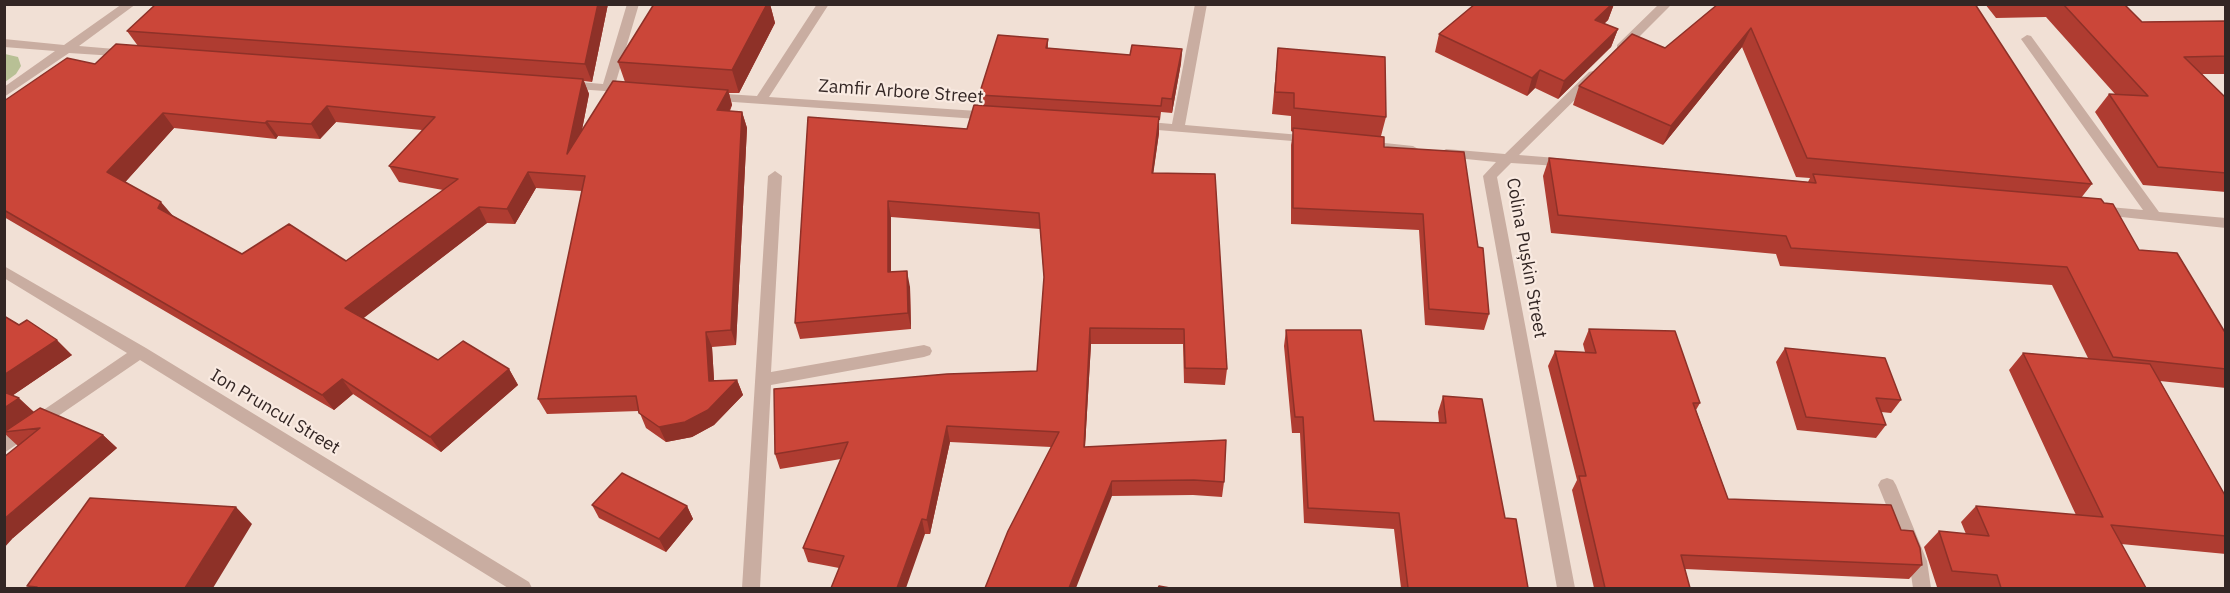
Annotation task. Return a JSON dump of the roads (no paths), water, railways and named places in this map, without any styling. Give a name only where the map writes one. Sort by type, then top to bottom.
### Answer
[{"type":"street","points":[[4,93],[130,4]]},
{"type":"street","points":[[608,88],[633,4]]},
{"type":"street","points":[[760,101],[823,4]]},
{"type":"street","points":[[1178,128],[1201,4]]},
{"type":"street","name":"Colina Pușkin Street","points":[[1566,588],[1490,176],[1666,4]]},
{"type":"street","points":[[2027,39],[2155,216]]},
{"type":"street","points":[[4,43],[144,55]]},
{"type":"street","points":[[550,84],[643,91]]},
{"type":"street","name":"Zamfir Arbore Street","points":[[702,96],[1011,117]]},
{"type":"street","points":[[1118,124],[1330,142]]},
{"type":"street","points":[[1354,144],[1588,165]]},
{"type":"street","points":[[751,588],[776,176]]},
{"type":"street","points":[[2084,210],[2226,223]]},
{"type":"street","name":"Ion Pruncul Street","points":[[4,272],[140,352],[523,588]]},
{"type":"street","points":[[763,380],[924,351]]},
{"type":"street","points":[[4,446],[140,352]]},
{"type":"street","points":[[1887,485],[1918,561],[1922,588]]}]
